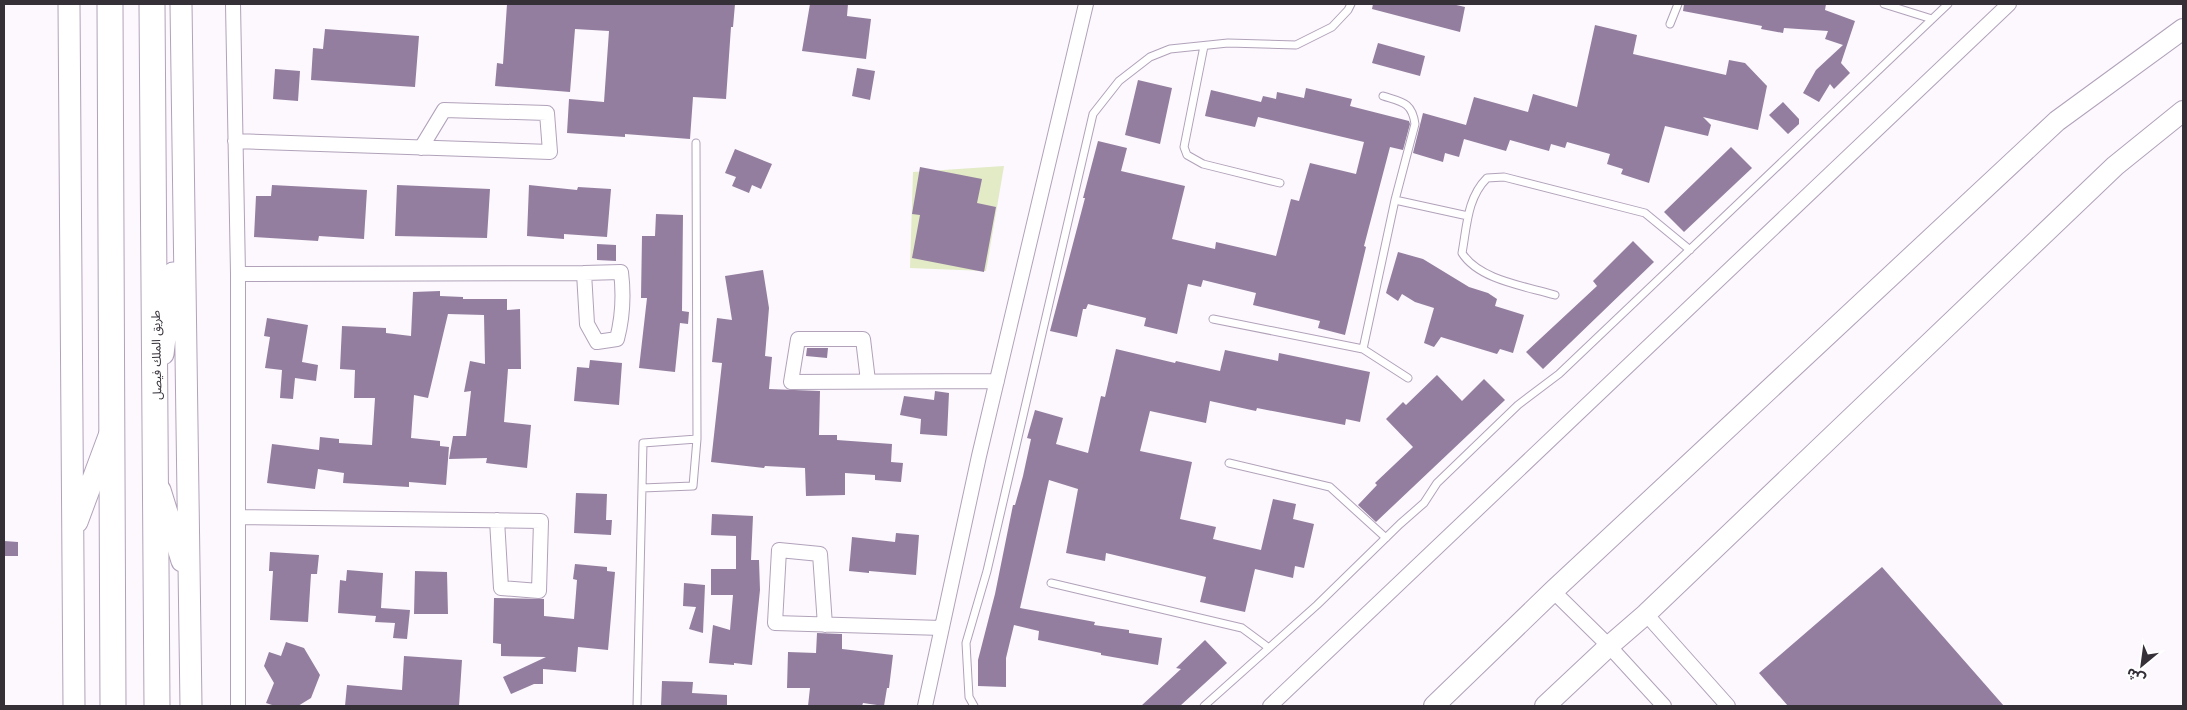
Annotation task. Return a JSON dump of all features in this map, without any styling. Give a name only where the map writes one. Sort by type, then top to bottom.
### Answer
[{"type":"highway","points":[[110,4],[113,706]]},
{"type":"highway","name":"طريق الملك فيصل","points":[[152,4],[157,481],[157,706]]},
{"type":"main road","points":[[69,4],[74,706]]},
{"type":"main road","points":[[181,4],[192,706]]},
{"type":"main road","points":[[1434,706],[1553,591],[2057,121],[2183,29]]},
{"type":"main road","points":[[1545,706],[1646,614],[2115,166],[2183,111]]},
{"type":"main road","points":[[156,409],[179,225],[182,130]]},
{"type":"main road","points":[[72,534],[112,429]]},
{"type":"main road","points":[[157,481],[189,583]]},
{"type":"street","points":[[233,4],[238,274],[238,706]]},
{"type":"street","points":[[925,706],[997,381],[1086,4]]},
{"type":"street","points":[[1270,706],[2009,4]]},
{"type":"street","points":[[235,141],[422,148],[550,152],[547,113],[444,110],[422,148]]},
{"type":"street","points":[[238,274],[621,272],[624,291],[622,316],[617,339],[597,342],[587,324],[584,273]]},
{"type":"street","points":[[868,381],[863,339],[798,339],[791,382],[997,381]]},
{"type":"street","points":[[238,517],[497,520],[541,521],[538,591],[501,588],[497,520]]},
{"type":"street","points":[[825,625],[820,554],[779,550],[776,623],[825,625],[942,628]]},
{"type":"street","points":[[1553,591],[1609,646],[1664,706]]},
{"type":"street","points":[[1646,614],[1728,706]]},
{"type":"lane","points":[[974,706],[969,697],[966,643],[989,562],[1093,114],[1119,81],[1150,57],[1170,49],[1228,44],[1296,45],[1332,26],[1348,10],[1351,4]]},
{"type":"lane","points":[[1670,24],[1678,4]]},
{"type":"lane","points":[[1884,4],[1932,19]]},
{"type":"lane","points":[[1204,706],[1317,605],[1424,503],[1437,483],[1518,405],[1559,374],[1948,4]]},
{"type":"lane","points":[[1204,46],[1184,147],[1186,156],[1203,164],[1280,183]]},
{"type":"lane","points":[[1363,349],[1395,200],[1415,124],[1414,111],[1404,102],[1383,96]]},
{"type":"lane","points":[[642,488],[693,486],[697,439],[696,143]]},
{"type":"lane","points":[[1555,296],[1482,273],[1469,263],[1462,253],[1471,203],[1480,185],[1487,178],[1504,177],[1645,213],[1690,250]]},
{"type":"lane","points":[[1395,200],[1468,216]]},
{"type":"lane","points":[[1213,319],[1363,349],[1408,378]]},
{"type":"lane","points":[[637,706],[644,443],[697,439]]},
{"type":"lane","points":[[1229,463],[1330,487],[1386,538]]},
{"type":"lane","points":[[1051,583],[1242,628],[1269,648]]},
{"type":"green space","points":[[1004,166],[986,271],[910,268],[913,172]]},
{"type":"building","points":[[507,4],[735,4],[733,27],[731,27],[726,99],[693,97],[690,139],[625,134],[625,137],[567,133],[569,99],[604,102],[609,31],[575,29],[570,92],[495,86],[497,63],[503,64]]},
{"type":"building","points":[[810,4],[848,4],[847,16],[871,19],[866,59],[802,51]]},
{"type":"building","points":[[1373,4],[1452,4],[1465,7],[1460,32],[1372,9]]},
{"type":"building","points":[[1684,4],[1826,4],[1825,10],[1855,21],[1841,63],[1850,73],[1834,89],[1830,84],[1819,102],[1803,93],[1816,70],[1843,45],[1825,39],[1828,31],[1784,28],[1783,33],[1761,29],[1762,26],[1683,11]]},
{"type":"building","points":[[1595,25],[1637,35],[1633,54],[1726,75],[1729,60],[1745,63],[1767,86],[1758,130],[1703,117],[1711,125],[1708,136],[1665,126],[1649,183],[1621,174],[1623,169],[1607,164],[1610,154],[1567,142],[1565,148],[1551,144],[1549,151],[1510,140],[1506,151],[1464,139],[1459,157],[1445,153],[1443,162],[1413,153],[1423,113],[1466,125],[1474,97],[1528,112],[1533,94],[1577,107]]},
{"type":"building","points":[[325,29],[419,36],[415,87],[311,80],[313,48],[323,49]]},
{"type":"building","points":[[1378,43],[1425,56],[1420,76],[1372,63]]},
{"type":"building","points":[[857,68],[875,71],[870,100],[852,96]]},
{"type":"building","points":[[275,69],[300,71],[298,101],[273,99]]},
{"type":"building","points":[[1138,80],[1172,88],[1160,144],[1125,135]]},
{"type":"building","points":[[1306,88],[1352,99],[1350,106],[1409,121],[1410,124],[1403,150],[1390,147],[1364,246],[1366,247],[1345,335],[1318,328],[1320,321],[1253,305],[1256,293],[1203,280],[1201,287],[1188,284],[1177,334],[1144,326],[1146,318],[1088,304],[1086,309],[1083,309],[1077,337],[1050,331],[1098,141],[1127,148],[1121,171],[1185,186],[1172,239],[1215,249],[1216,242],[1276,256],[1291,199],[1299,201],[1310,163],[1356,174],[1364,142],[1258,117],[1255,127],[1205,116],[1211,90],[1261,102],[1263,96],[1276,99],[1277,92],[1304,98]]},
{"type":"building","points":[[1783,102],[1799,119],[1799,124],[1788,134],[1769,115]]},
{"type":"building","points":[[1731,147],[1752,168],[1684,232],[1664,212]]},
{"type":"building","points":[[735,149],[772,164],[761,189],[752,185],[749,193],[732,186],[736,177],[725,173]]},
{"type":"building","points":[[920,167],[982,179],[977,203],[996,207],[984,272],[912,258],[920,215],[912,214]]},
{"type":"building","points":[[272,185],[367,190],[364,239],[319,236],[318,241],[254,237],[256,196],[271,196]]},
{"type":"building","points":[[397,185],[490,189],[487,238],[395,236]]},
{"type":"building","points":[[529,185],[577,190],[578,187],[611,189],[607,237],[564,234],[564,239],[527,236]]},
{"type":"building","points":[[656,214],[683,215],[682,311],[689,312],[688,324],[680,323],[675,372],[639,368],[647,298],[641,298],[642,236],[655,236]]},
{"type":"building","points":[[1633,241],[1654,262],[1543,369],[1526,352],[1597,286],[1593,281]]},
{"type":"building","points":[[597,244],[616,245],[616,261],[597,260]]},
{"type":"building","points":[[1398,252],[1423,259],[1469,287],[1488,293],[1497,299],[1495,306],[1524,315],[1513,353],[1500,349],[1497,354],[1441,337],[1434,347],[1424,343],[1434,308],[1415,302],[1402,294],[1398,301],[1386,293]]},
{"type":"building","points":[[763,270],[769,308],[765,356],[772,357],[769,389],[820,391],[819,435],[837,435],[837,440],[892,444],[891,462],[903,463],[901,482],[875,480],[875,475],[845,473],[845,495],[806,496],[805,468],[765,466],[764,468],[711,462],[722,363],[712,362],[717,318],[732,320],[725,276]]},
{"type":"building","points":[[440,291],[440,296],[463,297],[463,299],[507,299],[507,310],[520,309],[521,369],[508,369],[504,422],[531,425],[527,468],[486,463],[487,458],[449,459],[453,436],[466,436],[471,391],[464,392],[470,361],[485,364],[484,315],[448,314],[428,398],[414,395],[411,438],[440,441],[440,446],[449,447],[446,485],[409,482],[409,487],[343,483],[344,473],[318,469],[315,489],[267,483],[272,444],[319,450],[320,437],[339,439],[339,443],[372,445],[375,398],[354,398],[355,370],[340,369],[342,326],[386,328],[386,333],[411,336],[413,292]]},
{"type":"building","points":[[267,318],[308,325],[302,362],[318,365],[316,381],[295,378],[293,399],[280,398],[282,370],[265,368],[270,337],[264,336]]},
{"type":"building","points":[[807,348],[828,348],[827,358],[806,356]]},
{"type":"building","points":[[1116,349],[1220,371],[1225,350],[1278,361],[1279,353],[1370,372],[1360,422],[1346,419],[1345,425],[1257,408],[1256,411],[1210,401],[1206,423],[1150,411],[1140,451],[1192,462],[1180,519],[1216,527],[1213,539],[1261,550],[1273,499],[1296,504],[1293,519],[1314,524],[1304,568],[1295,566],[1293,578],[1255,569],[1245,612],[1200,602],[1206,577],[1106,553],[1105,561],[1066,553],[1078,489],[1049,480],[1020,608],[1095,622],[1094,625],[1129,630],[1129,633],[1162,638],[1158,665],[1101,655],[1101,653],[1038,640],[1039,631],[1014,625],[1006,658],[1006,687],[978,686],[978,660],[995,594],[1013,505],[1015,505],[1023,476],[1031,439],[1027,438],[1035,410],[1063,418],[1056,444],[1088,453],[1101,396],[1105,397]]},
{"type":"building","points":[[590,360],[622,363],[619,405],[574,401],[577,367],[589,368]]},
{"type":"building","points":[[1437,375],[1462,401],[1484,379],[1505,400],[1376,522],[1358,505],[1377,485],[1375,483],[1413,447],[1386,419],[1403,402],[1406,405]]},
{"type":"building","points":[[935,391],[949,393],[947,436],[920,434],[921,419],[900,415],[904,396],[934,400]]},
{"type":"building","points":[[576,493],[607,494],[606,520],[612,520],[611,535],[574,533]]},
{"type":"building","points":[[712,514],[753,516],[751,560],[759,560],[760,590],[752,665],[709,663],[713,625],[730,630],[733,595],[711,595],[711,569],[736,569],[736,536],[711,535]]},
{"type":"building","points":[[896,533],[919,535],[916,575],[849,571],[852,537],[895,542]]},
{"type":"building","points":[[4,541],[18,542],[18,556],[4,556]]},
{"type":"building","points":[[270,552],[319,555],[317,574],[311,574],[308,622],[270,620],[273,571],[269,571]]},
{"type":"building","points":[[575,564],[607,567],[607,571],[615,572],[608,650],[578,647],[576,672],[543,669],[543,684],[534,684],[511,694],[503,677],[546,657],[501,656],[501,644],[493,643],[494,598],[544,599],[544,616],[574,619],[577,580],[573,579]]},
{"type":"building","points":[[1882,567],[2004,706],[1788,706],[1759,673]]},
{"type":"building","points":[[347,570],[383,573],[381,608],[410,610],[407,639],[393,638],[395,623],[375,622],[376,616],[338,613],[340,580],[346,581]]},
{"type":"building","points":[[415,571],[447,572],[448,614],[414,614]]},
{"type":"building","points":[[684,583],[705,585],[703,633],[689,629],[696,607],[683,606]]},
{"type":"building","points":[[817,633],[842,634],[842,649],[893,655],[889,688],[887,688],[884,706],[863,703],[862,706],[808,706],[810,688],[787,688],[788,652],[816,653]]},
{"type":"building","points":[[1205,640],[1227,663],[1180,706],[1141,706],[1181,669],[1176,668]]},
{"type":"building","points":[[286,642],[304,648],[320,675],[311,698],[298,706],[275,706],[266,703],[274,683],[264,666],[269,652],[281,656]]},
{"type":"building","points":[[404,656],[462,660],[459,706],[345,706],[347,685],[402,690]]},
{"type":"building","points":[[662,681],[693,682],[692,693],[727,695],[727,706],[661,706]]}]
